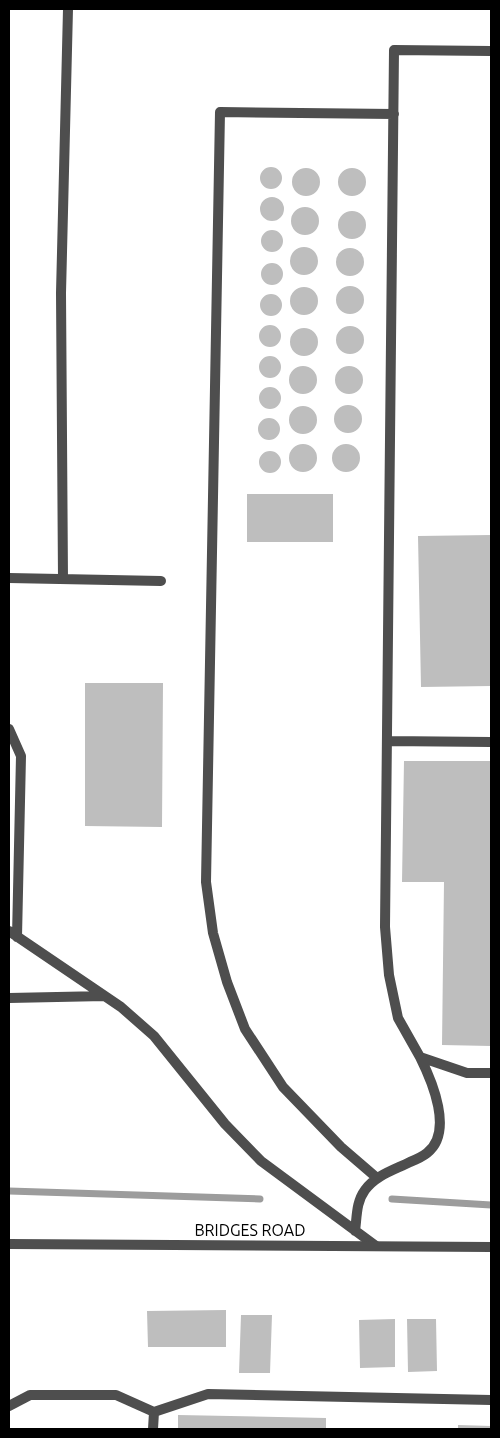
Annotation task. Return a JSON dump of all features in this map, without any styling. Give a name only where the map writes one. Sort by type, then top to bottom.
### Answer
[{"type":"street","points":[[63,579],[61,293],[68,9]]},
{"type":"street","points":[[355,1231],[360,1197],[364,1191],[377,1178],[428,1153],[436,1142],[440,1125],[439,1107],[432,1082],[398,1018],[389,975],[385,927],[394,50],[491,51]]},
{"type":"street","points":[[377,1178],[340,1147],[283,1087],[245,1029],[227,982],[213,932],[206,882],[220,112],[394,114]]},
{"type":"street","points":[[9,578],[161,581]]},
{"type":"street","points":[[9,729],[21,756],[13,934],[121,1007],[154,1036],[225,1124],[261,1161],[376,1246]]},
{"type":"street","points":[[387,741],[491,742]]},
{"type":"street","points":[[9,998],[105,996]]},
{"type":"street","points":[[420,1057],[467,1073],[491,1073]]},
{"type":"street","name":"BRIDGES ROAD","points":[[9,1244],[491,1247]]},
{"type":"street","points":[[9,1406],[30,1395],[116,1395],[154,1412],[208,1394],[491,1400]]},
{"type":"street","points":[[153,1429],[154,1412]]},
{"type":"building","points":[[267,167],[275,167],[282,174],[282,182],[275,189],[267,189],[260,182],[260,174]]},
{"type":"building","points":[[306,168],[316,172],[320,182],[316,192],[306,196],[296,192],[292,182],[296,172]]},
{"type":"building","points":[[352,168],[362,172],[366,182],[362,192],[352,196],[342,192],[338,182],[342,172]]},
{"type":"building","points":[[272,197],[280,201],[284,209],[280,217],[272,221],[264,217],[260,209],[264,201]]},
{"type":"building","points":[[305,207],[315,211],[319,221],[315,231],[305,235],[295,231],[291,221],[295,211]]},
{"type":"building","points":[[352,211],[362,215],[366,225],[362,235],[352,239],[342,235],[338,225],[342,215]]},
{"type":"building","points":[[268,230],[276,230],[283,237],[283,245],[276,252],[268,252],[261,245],[261,237]]},
{"type":"building","points":[[304,247],[314,251],[318,261],[314,271],[304,275],[294,271],[290,261],[294,251]]},
{"type":"building","points":[[350,248],[360,252],[364,262],[360,272],[350,276],[340,272],[336,262],[340,252]]},
{"type":"building","points":[[268,263],[276,263],[283,270],[283,278],[276,285],[268,285],[261,278],[261,270]]},
{"type":"building","points":[[350,286],[360,290],[364,300],[360,310],[350,314],[340,310],[336,300],[340,290]]},
{"type":"building","points":[[304,287],[314,291],[318,301],[314,311],[304,315],[294,311],[290,301],[294,291]]},
{"type":"building","points":[[267,294],[275,294],[282,301],[282,309],[275,316],[267,316],[260,309],[260,301]]},
{"type":"building","points":[[266,325],[274,325],[281,332],[281,340],[274,347],[266,347],[259,340],[259,332]]},
{"type":"building","points":[[350,326],[360,330],[364,340],[360,350],[350,354],[340,350],[336,340],[340,330]]},
{"type":"building","points":[[304,328],[314,332],[318,342],[314,352],[304,356],[294,352],[290,342],[294,332]]},
{"type":"building","points":[[266,356],[274,356],[281,363],[281,371],[274,378],[266,378],[259,371],[259,363]]},
{"type":"building","points":[[303,366],[313,370],[317,380],[313,390],[303,394],[293,390],[289,380],[293,370]]},
{"type":"building","points":[[349,366],[359,370],[363,380],[359,390],[349,394],[339,390],[335,380],[339,370]]},
{"type":"building","points":[[266,387],[274,387],[281,394],[281,402],[274,409],[266,409],[259,402],[259,394]]},
{"type":"building","points":[[348,405],[358,409],[362,419],[358,429],[348,433],[338,429],[334,419],[338,409]]},
{"type":"building","points":[[303,406],[313,410],[317,420],[313,430],[303,434],[293,430],[289,420],[293,410]]},
{"type":"building","points":[[265,418],[273,418],[280,425],[280,433],[273,440],[265,440],[258,433],[258,425]]},
{"type":"building","points":[[303,444],[313,448],[317,458],[313,468],[303,472],[293,468],[289,458],[293,448]]},
{"type":"building","points":[[346,444],[356,448],[360,458],[356,468],[346,472],[336,468],[332,458],[336,448]]},
{"type":"building","points":[[266,451],[274,451],[281,458],[281,466],[274,473],[266,473],[259,466],[259,458]]},
{"type":"building","points":[[247,494],[333,494],[333,542],[247,542]]},
{"type":"building","points":[[491,535],[491,686],[421,687],[418,536]]},
{"type":"building","points":[[85,683],[163,683],[162,827],[85,826]]},
{"type":"building","points":[[404,761],[491,761],[491,1046],[442,1045],[444,882],[402,882]]},
{"type":"building","points":[[226,1310],[226,1347],[148,1347],[147,1311]]},
{"type":"building","points":[[241,1315],[272,1315],[270,1373],[239,1373]]},
{"type":"building","points":[[395,1319],[395,1367],[360,1368],[359,1320]]},
{"type":"building","points":[[407,1319],[436,1319],[437,1371],[408,1372]]},
{"type":"building","points":[[178,1415],[326,1418],[326,1429],[178,1429]]},
{"type":"building","points":[[458,1425],[491,1426],[491,1429],[458,1429]]},
{"type":"waterway","points":[[9,1191],[260,1199]]},
{"type":"waterway","points":[[392,1199],[491,1205]]}]
